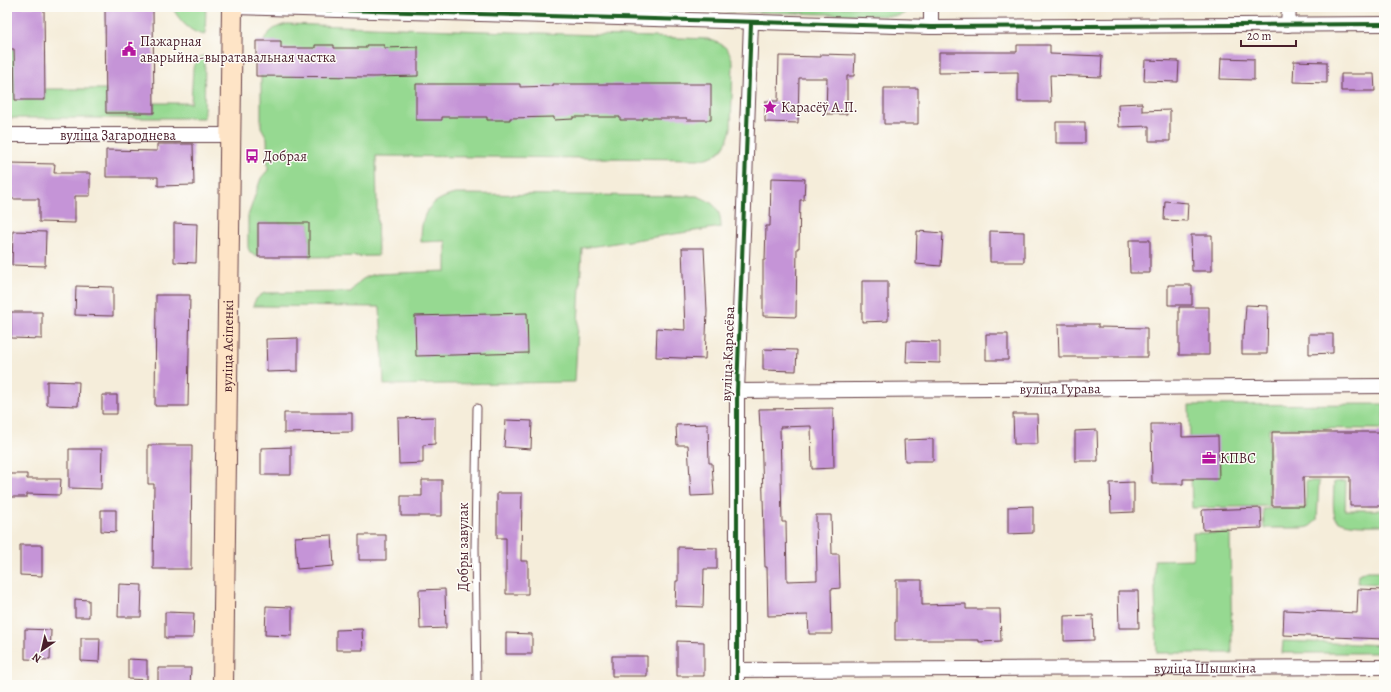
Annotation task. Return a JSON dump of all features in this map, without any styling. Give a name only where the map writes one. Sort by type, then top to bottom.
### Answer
[{"type":"main road","name":"вуліца Асіпенкі","points":[[223,685],[232,7]]},
{"type":"street","points":[[232,7],[666,14],[751,23],[931,27],[1384,24]]},
{"type":"street","points":[[931,7],[931,27]]},
{"type":"street","points":[[1288,25],[1289,7]]},
{"type":"street","name":"вуліца Карасёва","points":[[737,685],[737,391],[751,23]]},
{"type":"street","name":"вуліца Загароднева","points":[[7,135],[230,135]]},
{"type":"street","name":"вуліца Гурава","points":[[737,391],[1384,386]]},
{"type":"street","name":"вуліца Шышкіна","points":[[737,670],[1384,667]]},
{"type":"lane","name":"Добры завулак","points":[[477,408],[475,548],[477,685]]},
{"type":"green space","points":[[7,7],[8,49],[14,49],[45,100],[45,89],[106,89],[106,113],[154,113],[154,103],[191,103],[193,68],[200,57],[205,56],[204,118],[7,118]]},
{"type":"green space","points":[[172,7],[206,7],[205,35],[194,32],[190,29],[178,17]]},
{"type":"green space","points":[[675,7],[873,7],[907,9],[904,14],[897,16],[679,10]]},
{"type":"green space","points":[[287,24],[708,39],[725,47],[730,53],[733,63],[731,128],[727,141],[721,150],[712,156],[700,159],[376,156],[378,256],[309,257],[309,223],[258,223],[258,257],[249,251],[248,247],[248,216],[261,178],[268,170],[267,138],[261,127],[261,54],[268,34],[276,28]]},
{"type":"green space","points":[[455,194],[697,196],[708,201],[715,207],[720,215],[721,227],[582,248],[575,382],[384,385],[380,307],[253,306],[257,298],[265,293],[351,292],[362,280],[377,274],[446,271],[446,241],[421,242],[421,232],[424,216],[432,205]]},
{"type":"green space","points":[[1384,404],[1384,429],[1269,428],[1269,506],[1192,508],[1189,405]]},
{"type":"green space","points":[[1306,481],[1319,481],[1317,520],[1309,527],[1303,528],[1264,528],[1263,509],[1306,508]]},
{"type":"green space","points":[[1346,481],[1345,510],[1384,510],[1384,525],[1350,524],[1338,520],[1335,517],[1333,505],[1334,482]]},
{"type":"green space","points":[[1193,533],[1230,533],[1232,653],[1157,653],[1154,560],[1193,559]]},
{"type":"green space","points":[[1365,571],[1384,571],[1384,584],[1357,583],[1358,575]]},
{"type":"green space","points":[[1283,641],[1384,645],[1384,653],[1282,653]]},
{"type":"building","points":[[8,7],[44,7],[45,100],[15,100],[14,49],[8,49]]},
{"type":"building","name":"Пажарная аварыйна-выратавальная частка","points":[[105,9],[153,9],[154,113],[106,113]]},
{"type":"building","points":[[256,41],[281,41],[281,48],[315,48],[315,45],[334,45],[334,48],[366,48],[366,45],[384,45],[384,48],[418,47],[418,76],[256,76]]},
{"type":"building","points":[[1017,45],[1050,45],[1050,54],[1102,56],[1101,77],[1050,75],[1051,102],[1018,102],[1018,72],[939,73],[939,52],[1017,52]]},
{"type":"building","points":[[821,54],[855,55],[854,76],[847,76],[847,114],[826,114],[827,78],[799,78],[798,123],[765,122],[765,101],[778,101],[779,56],[821,57]]},
{"type":"building","points":[[1221,58],[1254,59],[1254,80],[1220,79]]},
{"type":"building","points":[[1145,60],[1179,61],[1178,82],[1144,81]]},
{"type":"building","points":[[1294,61],[1327,62],[1327,83],[1293,82]]},
{"type":"building","points":[[1341,74],[1374,74],[1375,91],[1341,91]]},
{"type":"building","points":[[416,84],[520,84],[520,87],[553,86],[553,84],[711,84],[711,120],[687,120],[687,118],[643,118],[643,120],[620,120],[620,117],[573,117],[573,119],[554,120],[554,117],[487,120],[487,117],[442,117],[442,120],[416,120]]},
{"type":"building","points":[[884,88],[918,88],[918,124],[884,124]]},
{"type":"building","points":[[1142,103],[1142,111],[1170,110],[1170,141],[1149,141],[1149,126],[1119,127],[1118,104]]},
{"type":"building","points":[[1056,122],[1085,122],[1085,143],[1056,143]]},
{"type":"building","points":[[157,144],[193,144],[194,185],[158,186],[158,177],[106,177],[106,150],[157,151]]},
{"type":"building","points":[[10,163],[55,164],[54,173],[90,173],[90,196],[75,196],[75,223],[39,222],[39,199],[10,199]]},
{"type":"building","points":[[771,178],[805,179],[804,200],[800,200],[799,248],[797,248],[796,317],[763,316],[763,260],[765,260],[766,226],[770,226]]},
{"type":"building","points":[[1165,201],[1188,203],[1187,221],[1164,220]]},
{"type":"building","points":[[174,223],[197,224],[196,263],[174,262]]},
{"type":"building","points":[[258,223],[309,223],[309,257],[258,257]]},
{"type":"building","points":[[13,231],[46,232],[45,266],[12,265]]},
{"type":"building","points":[[917,231],[943,233],[941,266],[916,264]]},
{"type":"building","points":[[990,231],[1024,232],[1024,262],[990,262]]},
{"type":"building","points":[[1191,235],[1212,235],[1212,271],[1192,271]]},
{"type":"building","points":[[1129,240],[1150,240],[1150,273],[1130,273]]},
{"type":"building","points":[[682,248],[704,248],[707,311],[705,359],[656,357],[657,328],[685,330]]},
{"type":"building","points":[[862,281],[888,281],[888,321],[862,322]]},
{"type":"building","points":[[1168,285],[1192,285],[1192,305],[1168,305]]},
{"type":"building","points":[[76,286],[113,287],[113,316],[75,315]]},
{"type":"building","points":[[156,295],[190,295],[188,406],[155,406]]},
{"type":"building","points":[[1246,305],[1268,306],[1267,354],[1242,354],[1242,335],[1244,335]]},
{"type":"building","points":[[1179,307],[1209,307],[1209,355],[1179,355]]},
{"type":"building","points":[[11,312],[42,312],[42,339],[11,338]]},
{"type":"building","points":[[527,313],[528,353],[416,356],[415,316]]},
{"type":"building","points":[[1058,324],[1098,324],[1098,327],[1147,328],[1147,357],[1059,357]]},
{"type":"building","points":[[986,334],[1008,334],[1008,360],[986,360]]},
{"type":"building","points":[[1309,334],[1333,334],[1333,353],[1309,354]]},
{"type":"building","points":[[298,338],[298,371],[267,372],[266,339]]},
{"type":"building","points":[[907,341],[940,342],[940,363],[906,362]]},
{"type":"building","points":[[763,349],[797,350],[796,371],[763,370]]},
{"type":"building","points":[[47,381],[79,382],[78,406],[47,405]]},
{"type":"building","points":[[102,395],[117,395],[117,414],[102,414]]},
{"type":"building","points":[[833,408],[834,468],[812,469],[811,426],[780,427],[782,522],[786,522],[787,581],[817,580],[816,515],[831,515],[832,554],[839,554],[840,588],[831,589],[832,634],[809,634],[808,615],[768,616],[761,427],[759,409]]},
{"type":"building","points":[[284,413],[352,413],[352,432],[284,433]]},
{"type":"building","points":[[1013,414],[1037,414],[1038,444],[1014,444]]},
{"type":"building","points":[[435,417],[435,444],[423,445],[423,463],[399,464],[398,418]]},
{"type":"building","points":[[506,420],[532,421],[531,449],[504,447]]},
{"type":"building","points":[[708,424],[709,463],[712,463],[714,495],[691,496],[688,445],[677,445],[676,425]]},
{"type":"building","points":[[1151,424],[1182,424],[1182,437],[1218,436],[1219,479],[1183,479],[1183,484],[1152,484]]},
{"type":"building","points":[[1097,430],[1098,461],[1075,461],[1075,431]]},
{"type":"building","points":[[1272,432],[1381,432],[1381,506],[1350,506],[1350,477],[1303,477],[1304,506],[1272,506]]},
{"type":"building","points":[[933,439],[933,461],[905,461],[904,440]]},
{"type":"building","points":[[148,445],[192,445],[191,569],[153,569],[154,484],[148,484]]},
{"type":"building","points":[[291,447],[291,475],[261,475],[261,448]]},
{"type":"building","points":[[69,449],[102,449],[101,489],[69,488]]},
{"type":"building","points":[[8,474],[27,474],[27,479],[61,479],[60,495],[27,494],[27,497],[8,497]]},
{"type":"building","points":[[422,480],[442,480],[442,516],[401,516],[401,496],[422,496]]},
{"type":"building","points":[[1134,482],[1134,512],[1111,513],[1110,483]]},
{"type":"building","points":[[497,493],[522,493],[521,561],[528,561],[528,594],[506,594],[506,538],[497,538]]},
{"type":"building","points":[[1033,506],[1033,533],[1008,534],[1008,507]]},
{"type":"building","points":[[1261,508],[1262,528],[1203,530],[1202,510]]},
{"type":"building","points":[[101,510],[116,510],[116,532],[101,531]]},
{"type":"building","points":[[332,535],[334,566],[297,569],[295,537]]},
{"type":"building","points":[[359,535],[386,535],[386,560],[359,560]]},
{"type":"building","points":[[20,545],[42,545],[42,576],[20,575]]},
{"type":"building","points":[[678,547],[717,548],[717,569],[704,569],[703,607],[675,606],[676,581],[678,581]]},
{"type":"building","points":[[896,580],[922,580],[922,605],[966,604],[966,609],[1000,609],[1001,641],[979,642],[979,640],[895,640]]},
{"type":"building","points":[[119,584],[142,585],[141,617],[118,617]]},
{"type":"building","points":[[445,589],[446,628],[420,629],[419,590]]},
{"type":"building","points":[[1358,589],[1384,590],[1384,639],[1283,635],[1284,610],[1357,613]]},
{"type":"building","points":[[1118,591],[1138,591],[1139,628],[1119,628]]},
{"type":"building","points":[[75,599],[89,600],[89,617],[75,617]]},
{"type":"building","points":[[266,606],[292,607],[292,636],[265,635]]},
{"type":"building","points":[[165,612],[194,613],[193,638],[165,638]]},
{"type":"building","points":[[1093,615],[1094,640],[1064,641],[1064,616]]},
{"type":"building","points":[[25,629],[51,630],[50,660],[25,659]]},
{"type":"building","points":[[362,629],[363,650],[336,650],[336,630]]},
{"type":"building","points":[[506,633],[532,634],[532,654],[506,654]]},
{"type":"building","points":[[81,638],[100,638],[99,662],[81,661]]},
{"type":"building","points":[[677,641],[704,642],[704,676],[677,676]]},
{"type":"building","points":[[612,656],[647,656],[647,676],[612,676]]},
{"type":"building","points":[[128,659],[147,660],[147,680],[128,679]]},
{"type":"building","points":[[158,668],[191,668],[190,685],[158,685]]},
{"type":"cycle path","points":[[232,7],[931,27],[1384,24]]},
{"type":"cycle path","points":[[737,685],[737,391],[751,23]]},
{"type":"place","name":"Пажарная аварыйна-выратавальная частка","points":[[129,49]]},
{"type":"place","name":"Карасёў А.П.","points":[[770,107]]},
{"type":"place","name":"Добрая","points":[[252,156]]},
{"type":"place","name":"КПВС","points":[[1209,458]]}]
